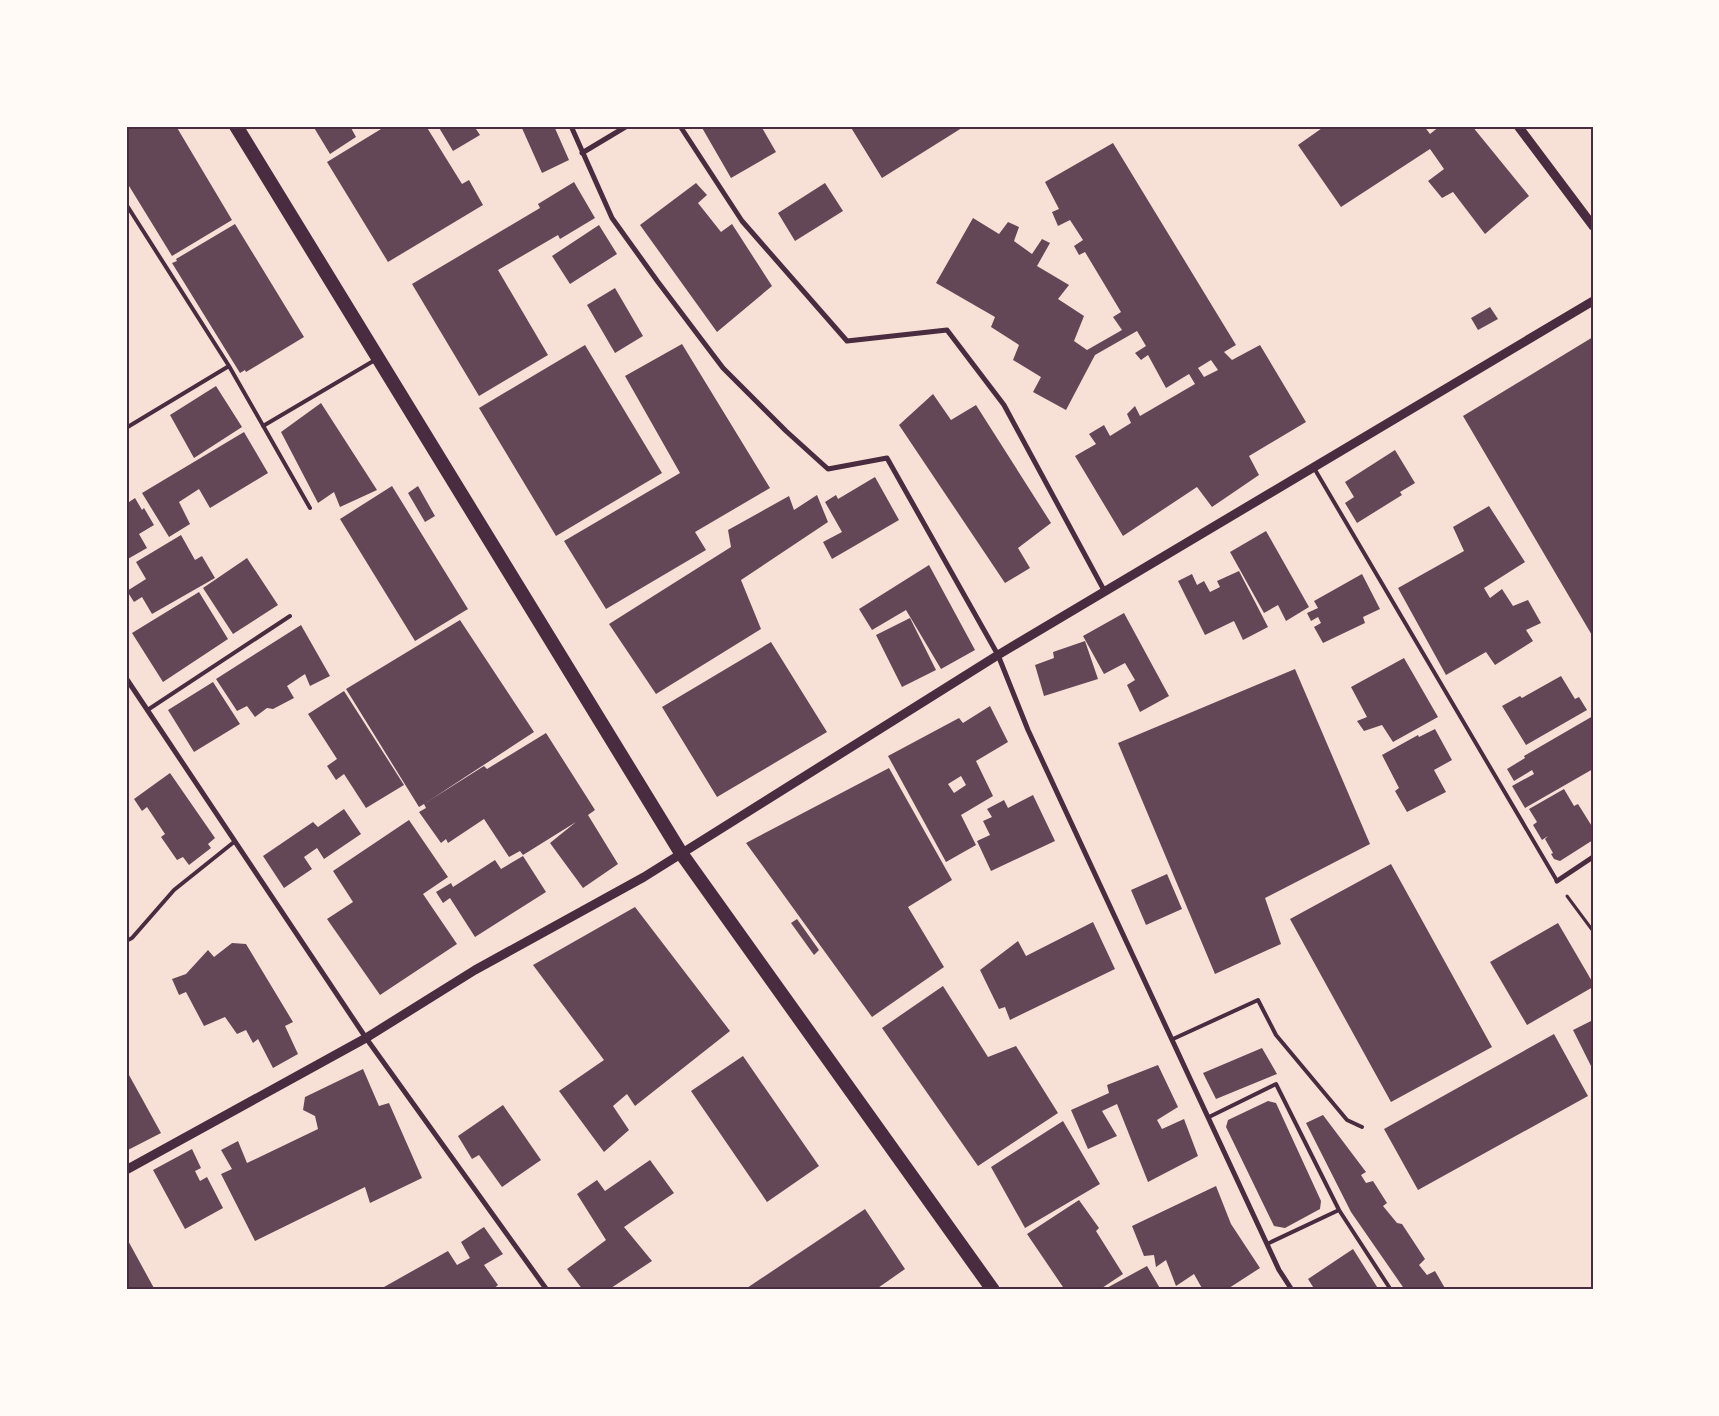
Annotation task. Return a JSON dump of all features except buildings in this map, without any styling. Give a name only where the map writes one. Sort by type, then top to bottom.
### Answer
[{"type":"highway","points":[[236,126],[681,853],[993,1290]]},
{"type":"street","points":[[571,126],[612,218],[723,368],[779,424],[828,468],[887,458],[998,654],[1032,738],[1279,1270],[1292,1290]]},
{"type":"street","points":[[582,153],[627,126]]},
{"type":"street","points":[[680,126],[742,221],[848,341],[947,330],[1004,405],[1104,592]]},
{"type":"street","points":[[1518,126],[1593,226]]},
{"type":"street","points":[[126,1170],[366,1038],[475,970],[644,877],[998,654],[1593,301]]},
{"type":"street","points":[[126,678],[149,709],[234,842],[366,1038],[546,1290]]},
{"type":"street","points":[[1557,881],[1593,857]]},
{"type":"lane","points":[[126,204],[229,366],[310,508]]},
{"type":"lane","points":[[263,426],[378,358]]},
{"type":"lane","points":[[126,428],[229,366]]},
{"type":"lane","points":[[1314,468],[1557,881]]},
{"type":"lane","points":[[149,709],[290,616]]},
{"type":"lane","points":[[126,941],[132,938],[174,890],[234,842]]},
{"type":"lane","points":[[1173,1039],[1258,1000],[1276,1035],[1347,1120],[1362,1127]]},
{"type":"lane","points":[[1209,1117],[1276,1084],[1338,1210],[1391,1290]]},
{"type":"lane","points":[[1267,1244],[1338,1210]]},
{"type":"path","points":[[1557,881],[1593,931]]}]
